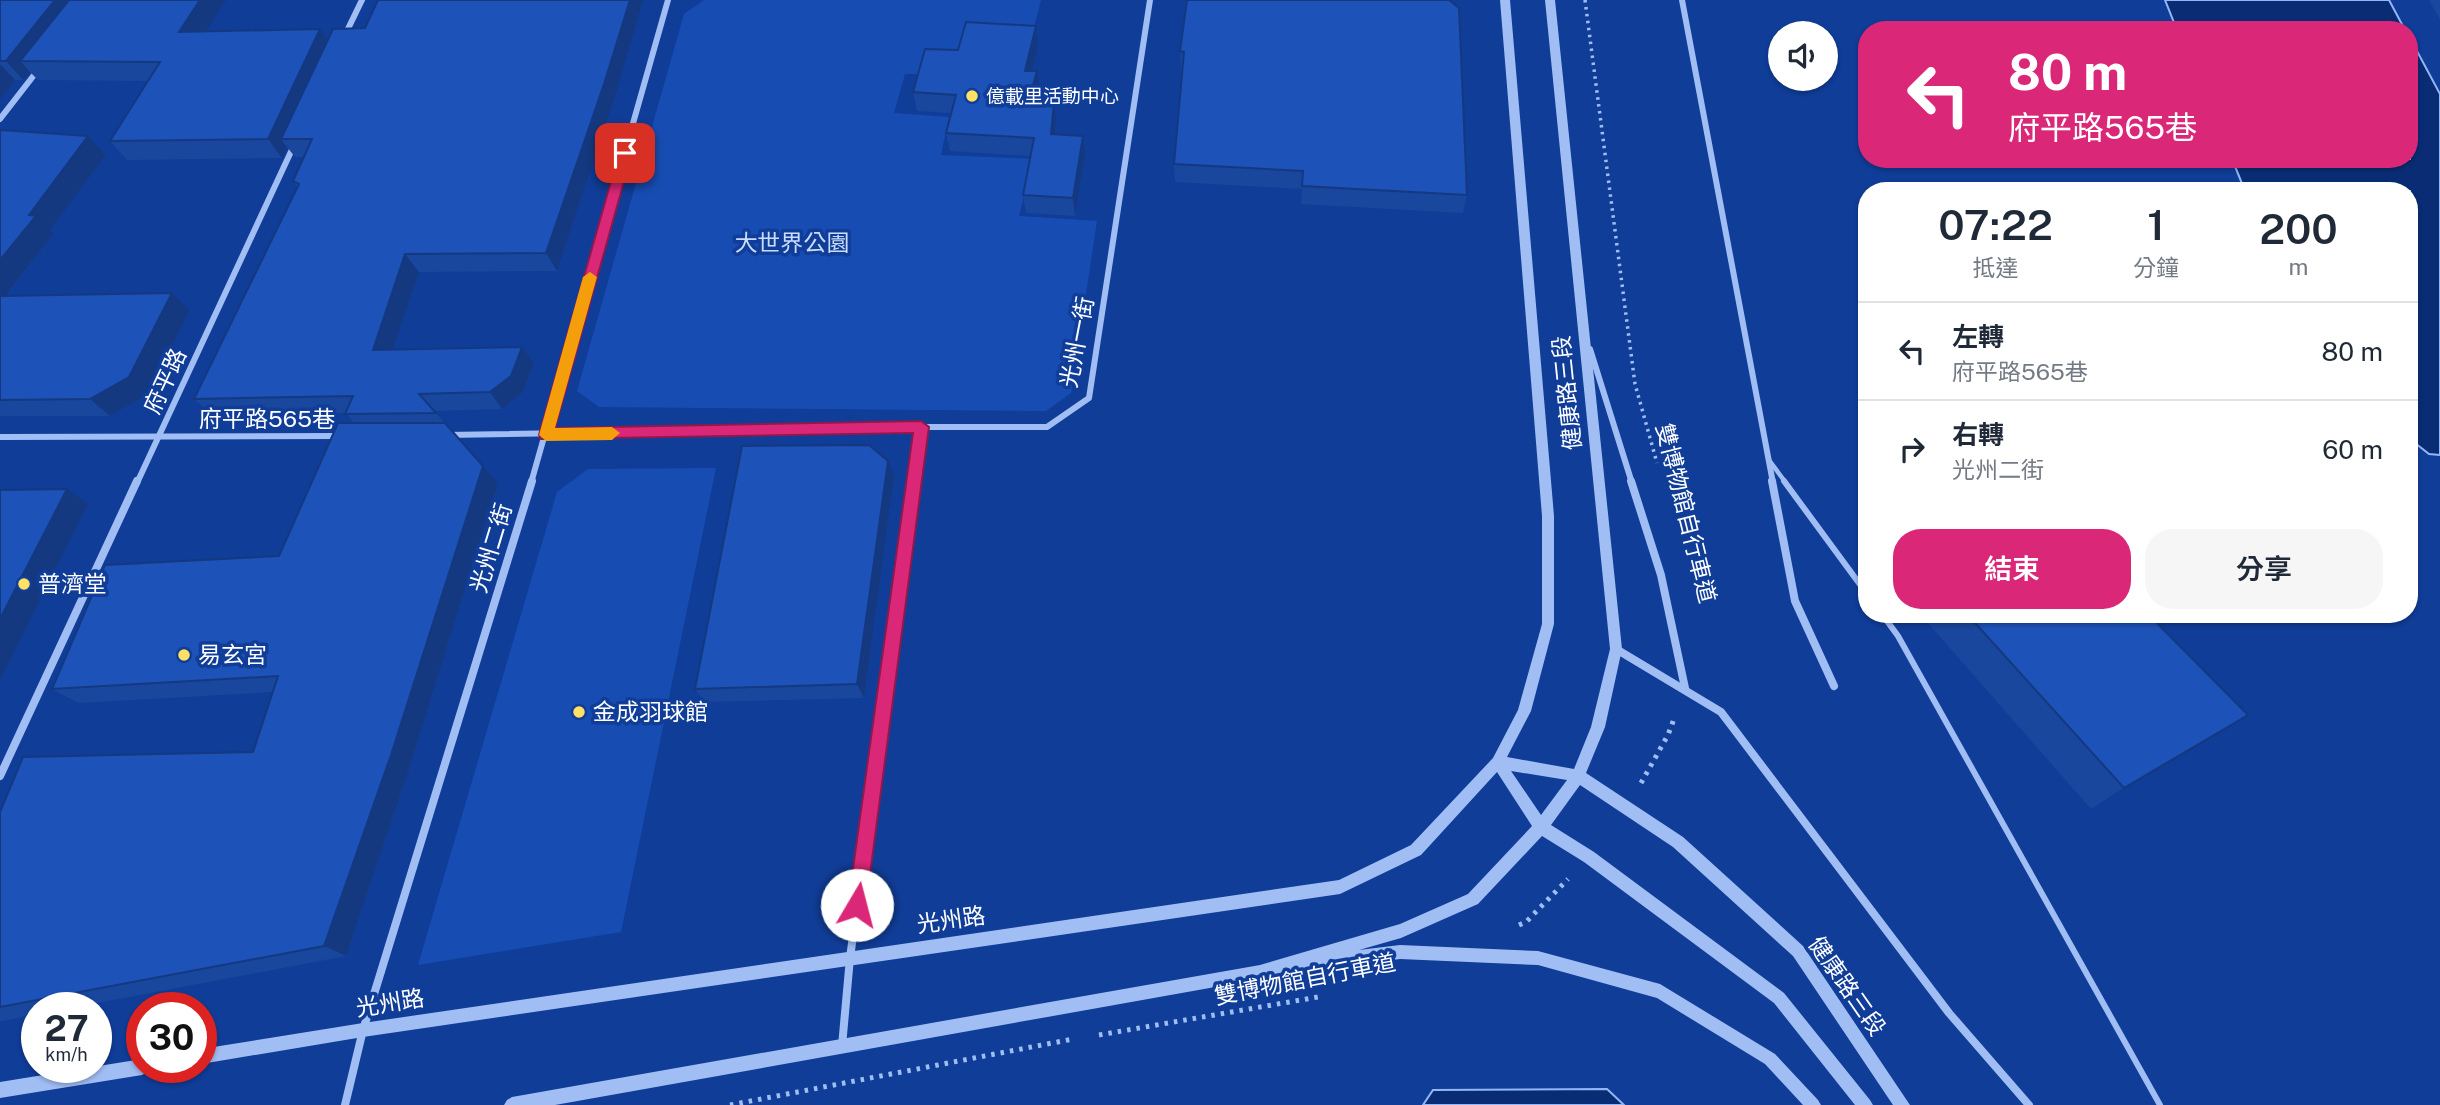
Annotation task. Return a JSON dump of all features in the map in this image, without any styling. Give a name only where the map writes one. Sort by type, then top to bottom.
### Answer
[{"type":"street","points":[[338,50],[362,0]]},
{"type":"street","name":"光州二街","points":[[345,1105],[363,1030],[546,435],[668,0]]},
{"type":"street","name":"光州一街","points":[[921,427],[1047,427],[1089,398],[1150,0]]},
{"type":"street","name":"健康路三段","points":[[1505,0],[1548,516],[1548,624],[1524,711],[1498,762],[1578,776],[1678,842],[1798,951],[1902,1105]]},
{"type":"street","name":"健康路三段","points":[[1541,827],[1578,776],[1598,727],[1616,649],[1550,0]]},
{"type":"street","points":[[1682,0],[1795,601],[1834,686]]},
{"type":"street","points":[[0,119],[42,65]]},
{"type":"street","name":"府平路","points":[[0,776],[298,137]]},
{"type":"street","points":[[1584,330],[1661,575],[1685,688]]},
{"type":"street","points":[[435,435],[921,427],[850,958],[842,1047]]},
{"type":"street","name":"府平路565巷","points":[[0,437],[352,436]]},
{"type":"street","points":[[1616,649],[1721,712],[1949,1013],[2029,1105]]},
{"type":"street","points":[[1498,762],[1541,827],[1589,857],[1779,998],[1865,1105]]},
{"type":"street","name":"光州路","points":[[217,1054],[363,1030],[1340,887],[1416,850],[1498,762]]},
{"type":"street","points":[[1260,972],[1401,931],[1474,899],[1541,827]]},
{"type":"street","points":[[512,1105],[1260,972],[1400,952],[1538,958],[1660,991],[1770,1059],[1812,1105]]},
{"type":"street","points":[[0,1090],[126,1070]]},
{"type":"lane","points":[[1769,460],[1858,582]]},
{"type":"lane","points":[[1889,623],[2160,1105]]},
{"type":"path","name":"雙博物館自行車道","points":[[1585,0],[1635,384],[1660,475]]},
{"type":"path","points":[[1627,808],[1668,735],[1685,688]]},
{"type":"path","points":[[1515,927],[1526,922],[1589,857]]},
{"type":"path","name":"雙博物館自行車道","points":[[1094,1036],[1324,996]]},
{"type":"path","points":[[730,1105],[1081,1038]]},
{"type":"green space","name":"大世界公園","points":[[704,0],[1041,0],[1030,42],[924,74],[905,74],[894,113],[949,117],[941,155],[1033,159],[1019,216],[1097,221],[1071,393],[1046,411],[599,407],[577,391],[684,14]]},
{"type":"green space","name":"金成羽球館","points":[[716,468],[621,932],[418,965],[557,492],[588,469]]},
{"type":"shaded area","points":[[2165,0],[2389,0],[2400,21],[2173,21]]},
{"type":"shaded area","points":[[2418,53],[2440,94],[2440,455],[2429,454],[2418,445],[2418,182],[2241,182],[2236,168],[2418,168]]},
{"type":"shaded area","points":[[1607,1089],[1624,1105],[1423,1105],[1433,1090]]},
{"type":"building","points":[[0,0],[55,0],[6,61],[0,61]]},
{"type":"building","points":[[69,0],[200,0],[179,32],[320,29],[268,139],[110,141],[160,62],[20,61]]},
{"type":"building","points":[[378,0],[630,0],[546,253],[405,254],[373,350],[522,347],[511,376],[490,392],[419,394],[436,413],[345,414],[353,396],[194,399],[299,184],[293,181],[312,139],[281,139],[333,29],[365,28]]},
{"type":"building","points":[[1187,0],[1449,0],[1459,8],[1467,195],[1302,186],[1303,171],[1174,164],[1184,52],[1180,51]]},
{"type":"building","points":[[966,22],[1036,26],[1025,71],[1037,71],[1033,85],[1054,102],[1051,134],[1083,136],[1073,198],[1023,195],[1034,138],[946,133],[956,95],[913,92],[925,49],[958,50]]},
{"type":"building","points":[[0,130],[88,136],[29,215],[36,216],[0,260]]},
{"type":"building","points":[[172,293],[129,377],[90,399],[0,400],[0,296]]},
{"type":"building","points":[[338,423],[445,423],[483,466],[391,755],[324,946],[80,992],[21,992],[21,1003],[0,1007],[0,812],[23,757],[253,752],[278,676],[52,689],[105,565],[279,556]]},
{"type":"building","points":[[869,445],[888,461],[857,684],[695,689],[742,446]]},
{"type":"building","points":[[67,489],[0,619],[0,490]]},
{"type":"building","points":[[1975,623],[2157,623],[2248,715],[2124,788]]},
{"type":"slow traffic","points":[[590,277],[546,435],[612,433]]},
{"type":"place","name":"億載里活動中心","points":[[972,96]]},
{"type":"place","name":"普濟堂","points":[[24,584]]},
{"type":"place","name":"易玄宮","points":[[184,655]]},
{"type":"place","name":"金成羽球館","points":[[579,712]]},
{"type":"route","points":[[625,153],[546,435],[921,427],[857,905]]}]
